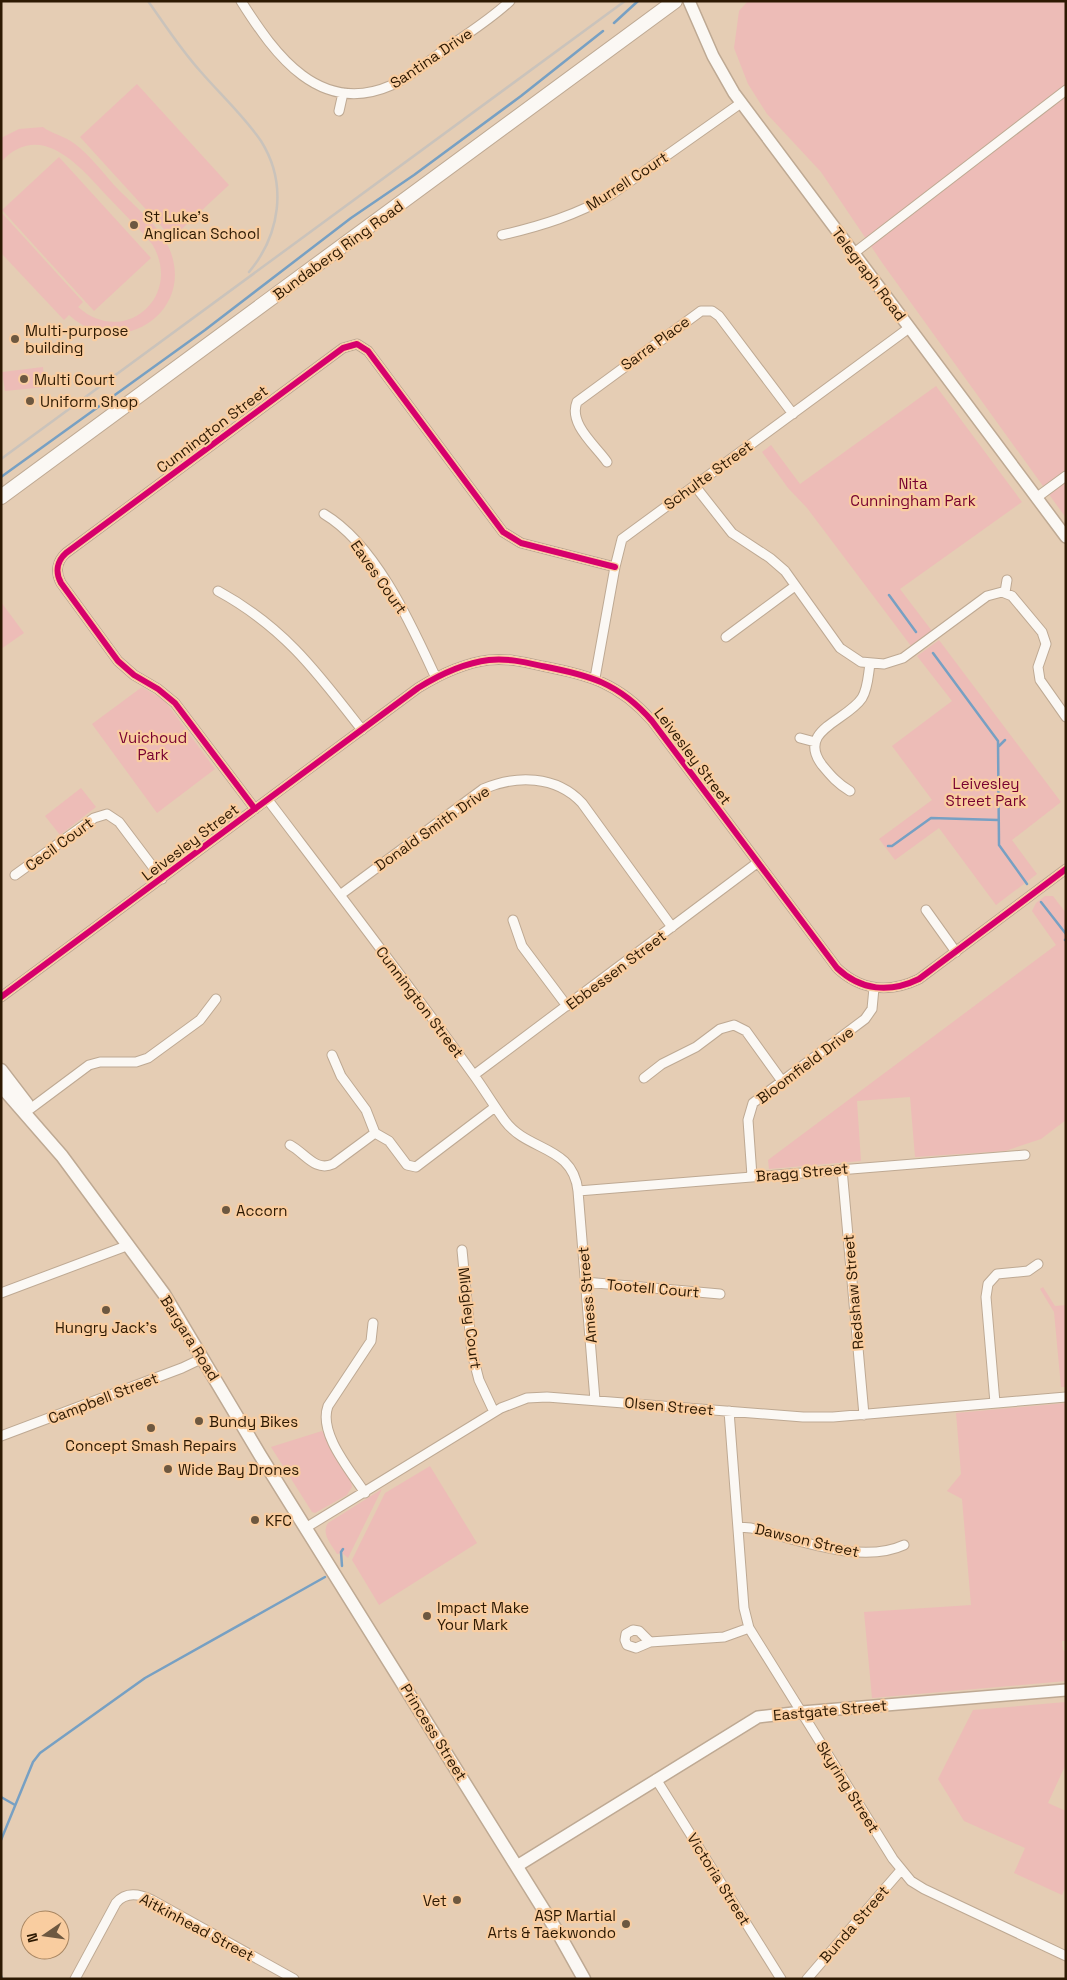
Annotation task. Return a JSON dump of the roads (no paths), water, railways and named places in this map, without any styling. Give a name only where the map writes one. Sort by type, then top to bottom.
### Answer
[{"type":"main road","name":"Bundaberg Ring Road","points":[[1,497],[675,1]]},
{"type":"main road","name":"Bargara Road","points":[[1,1070],[27,1111],[164,1294],[260,1455],[307,1528]]},
{"type":"main road","name":"Bargara Road","points":[[1,1086],[27,1111]]},
{"type":"main road","name":"Princess Street","points":[[307,1528],[560,1936],[584,1979]]},
{"type":"main road","name":"Princess Street","points":[[560,1936],[592,1979]]},
{"type":"street","name":"Santina Drive","points":[[241,1],[296,73],[318,86],[343,93],[367,92],[394,85],[510,1]]},
{"type":"street","name":"Telegraph Road","points":[[689,1],[720,72],[741,102],[1066,537]]},
{"type":"street","points":[[854,253],[1066,90]]},
{"type":"street","points":[[339,111],[343,93]]},
{"type":"street","name":"Murrell Court","points":[[502,234],[556,220],[592,206],[741,102]]},
{"type":"street","name":"Sarra Place","points":[[607,462],[578,424],[572,408],[582,396],[685,320],[697,312],[708,308],[722,318],[793,414]]},
{"type":"street","name":"Schulte Street","points":[[595,678],[615,566],[622,538],[909,328]]},
{"type":"street","name":"Cunnington Street","points":[[254,809],[176,703],[158,689],[134,675],[118,661],[61,583],[53,568],[66,553],[343,348],[358,340],[368,351],[509,538],[521,543],[615,566]]},
{"type":"street","points":[[1036,498],[1066,476]]},
{"type":"street","points":[[695,486],[732,533],[770,558],[784,571],[840,648],[854,658],[870,664],[887,664],[903,658],[987,596],[1005,592],[1017,600],[1045,638],[1046,650],[1038,667],[1040,680],[1066,717]]},
{"type":"street","name":"Eaves Court","points":[[324,514],[346,531],[398,599],[436,678]]},
{"type":"street","points":[[1005,592],[1007,580]]},
{"type":"street","points":[[726,637],[796,586]]},
{"type":"street","points":[[218,591],[241,603],[280,633],[318,673],[362,730]]},
{"type":"street","name":"Leivesley Street","points":[[1,997],[254,809],[436,678],[466,665],[497,659],[519,661],[595,678],[622,693],[652,721],[756,863],[837,968],[852,981],[874,988],[892,988],[910,983],[956,952],[1066,869]]},
{"type":"street","points":[[850,791],[837,784],[820,762],[815,742],[820,732],[853,708],[862,698],[868,683],[870,664]]},
{"type":"street","points":[[800,738],[815,742]]},
{"type":"street","name":"Donald Smith Drive","points":[[340,895],[483,789],[510,780],[536,780],[566,790],[582,803],[672,927]]},
{"type":"street","name":"Cunnington Street","points":[[268,800],[474,1075],[506,1123],[518,1134],[565,1161],[574,1174],[578,1191]]},
{"type":"street","name":"Cecil Court","points":[[15,875],[94,818],[107,814],[119,822],[162,879]]},
{"type":"street","name":"Ebbessen Street","points":[[474,1075],[756,863]]},
{"type":"street","points":[[926,910],[956,952]]},
{"type":"street","points":[[513,920],[522,946],[567,1006]]},
{"type":"street","name":"Bloomfield Drive","points":[[752,1176],[748,1114],[754,1103],[865,1019],[872,1009],[874,988]]},
{"type":"street","points":[[27,1111],[89,1066],[100,1062],[136,1062],[148,1058],[200,1020],[216,999]]},
{"type":"street","points":[[644,1078],[662,1064],[696,1047],[734,1020],[746,1031],[782,1081]]},
{"type":"street","points":[[332,1055],[340,1076],[366,1110],[375,1133],[389,1142],[407,1165],[416,1167],[495,1107]]},
{"type":"street","points":[[290,1145],[302,1151],[316,1165],[329,1166],[375,1133]]},
{"type":"street","name":"Bragg Street","points":[[578,1191],[1025,1155]]},
{"type":"street","name":"Redshaw Street","points":[[842,1169],[864,1415]]},
{"type":"street","name":"Amess Street","points":[[578,1191],[595,1400]]},
{"type":"street","points":[[1,1293],[129,1245]]},
{"type":"street","name":"Midgley Court","points":[[462,1250],[472,1353],[482,1388],[494,1412]]},
{"type":"street","points":[[996,1403],[986,1297],[988,1284],[997,1274],[1028,1271],[1038,1264]]},
{"type":"street","name":"Tootell Court","points":[[585,1282],[720,1294]]},
{"type":"street","points":[[364,1493],[328,1435],[325,1416],[328,1406],[370,1344],[373,1323]]},
{"type":"street","name":"Campbell Street","points":[[1,1436],[182,1368],[203,1358]]},
{"type":"street","name":"Olsen Street","points":[[307,1528],[494,1412],[509,1404],[536,1397],[803,1417],[864,1415],[1066,1398]]},
{"type":"street","name":"Skyring Street","points":[[729,1411],[744,1608],[749,1628],[901,1870],[917,1885],[1066,1956]]},
{"type":"street","name":"Dawson Street","points":[[738,1527],[751,1528],[861,1554],[885,1552],[904,1545]]},
{"type":"street","points":[[650,1642],[724,1637],[749,1628]]},
{"type":"street","name":"Eastgate Street","points":[[517,1866],[751,1721],[765,1715],[1066,1690]]},
{"type":"street","name":"Victoria Street","points":[[656,1779],[781,1979]]},
{"type":"street","name":"Bunda Street","points":[[807,1979],[901,1870]]},
{"type":"street","name":"Aitkinhead Street","points":[[75,1979],[116,1903],[126,1896],[138,1895],[152,1900],[294,1979]]},
{"type":"waterway","points":[[614,23],[638,1]]},
{"type":"waterway","points":[[1,477],[205,330],[351,218],[414,175],[521,96],[603,31]]},
{"type":"waterway","points":[[889,595],[916,632]]},
{"type":"waterway","points":[[933,653],[998,741],[999,845],[1027,884]]},
{"type":"waterway","points":[[999,746],[1005,740]]},
{"type":"waterway","points":[[888,846],[892,846],[931,818],[998,820]]},
{"type":"waterway","points":[[1041,902],[1066,934]]},
{"type":"waterway","points":[[342,1566],[341,1552],[343,1549]]},
{"type":"waterway","points":[[1,1840],[33,1762],[40,1753],[145,1678],[325,1577]]},
{"type":"waterway","points":[[1,1797],[15,1805]]},
{"type":"railway","points":[[148,1],[194,64],[240,114],[261,141],[270,157],[275,174],[277,192],[274,226],[260,258],[249,272]]},
{"type":"railway","points":[[1,459],[625,1]]},
{"type":"place","name":"St Luke's Anglican School","points":[[134,225]]},
{"type":"place","name":"Multi-purpose building","points":[[15,339]]},
{"type":"place","name":"Multi Court","points":[[24,379]]},
{"type":"place","name":"Uniform Shop","points":[[30,401]]},
{"type":"place","name":"Accorn","points":[[226,1210]]},
{"type":"place","name":"Hungry Jack's","points":[[106,1310]]},
{"type":"place","name":"Bundy Bikes","points":[[199,1421]]},
{"type":"place","name":"Concept Smash Repairs","points":[[151,1428]]},
{"type":"place","name":"Wide Bay Drones","points":[[168,1469]]},
{"type":"place","name":"KFC","points":[[255,1520]]},
{"type":"place","name":"Impact Make Your Mark","points":[[427,1616]]},
{"type":"place","name":"Vet","points":[[457,1900]]},
{"type":"place","name":"ASP Martial Arts & Taekwondo","points":[[626,1924]]},
{"type":"park label","name":"Nita Cunningham Park","points":[[913,492]]},
{"type":"park label","name":"Vuichoud Park","points":[[153,746]]},
{"type":"park label","name":"Leivesley Street Park","points":[[986,792]]}]
